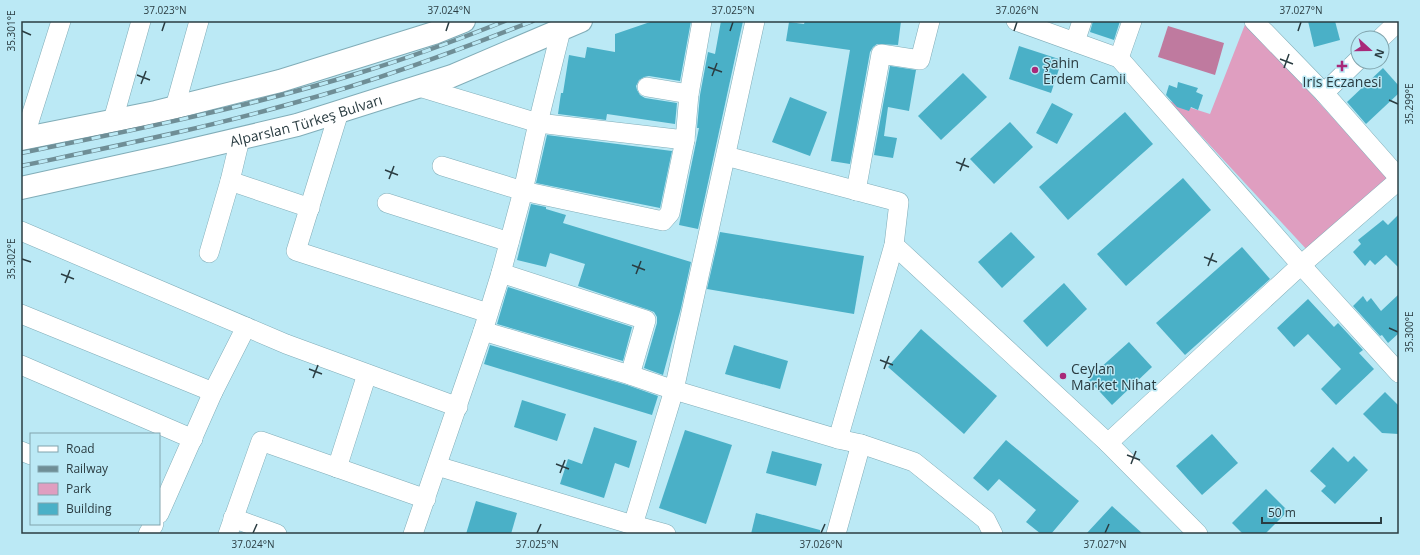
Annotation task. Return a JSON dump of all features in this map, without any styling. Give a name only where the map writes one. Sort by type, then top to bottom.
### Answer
[{"type":"main road","name":"Alparslan Türkeş Bulvarı","points":[[21,188],[297,125],[452,76],[581,21]]},
{"type":"main road","points":[[22,138],[174,107],[280,81],[434,33],[458,22]]},
{"type":"street","points":[[22,138],[61,21]]},
{"type":"street","points":[[113,120],[141,21]]},
{"type":"street","points":[[174,107],[200,21]]},
{"type":"street","points":[[442,166],[523,191],[663,221],[670,213],[685,140],[690,94],[702,21]]},
{"type":"street","points":[[633,525],[674,390],[755,21]]},
{"type":"street","points":[[856,190],[881,54],[920,60],[930,21]]},
{"type":"street","points":[[1016,21],[1119,58],[1301,265],[1399,373]]},
{"type":"street","points":[[1075,42],[1082,21]]},
{"type":"street","points":[[1119,58],[1132,21]]},
{"type":"street","points":[[1108,443],[1301,265],[1399,179],[1324,93],[1254,21]]},
{"type":"street","points":[[1390,30],[1399,21]]},
{"type":"street","points":[[413,534],[484,332],[488,313],[523,191],[538,123],[562,30]]},
{"type":"street","points":[[1324,93],[1350,68]]},
{"type":"street","points":[[647,86],[690,94]]},
{"type":"street","points":[[419,87],[538,123],[685,140]]},
{"type":"street","points":[[339,112],[296,251],[488,313]]},
{"type":"street","points":[[209,253],[230,181],[240,139]]},
{"type":"street","points":[[726,156],[899,202],[894,245],[838,439]]},
{"type":"street","points":[[230,181],[310,208]]},
{"type":"street","points":[[387,203],[509,242]]},
{"type":"street","points":[[21,231],[286,344],[458,407]]},
{"type":"street","points":[[894,245],[1108,443],[1198,534]]},
{"type":"street","points":[[501,272],[646,320],[630,375]]},
{"type":"street","points":[[21,314],[213,392]]},
{"type":"street","points":[[160,511],[213,392],[246,327]]},
{"type":"street","points":[[484,332],[838,439],[861,444],[914,462],[986,520],[993,534]]},
{"type":"street","points":[[21,365],[193,439]]},
{"type":"street","points":[[337,468],[367,374]]},
{"type":"street","points":[[277,534],[230,526],[261,441],[426,499]]},
{"type":"street","points":[[836,534],[861,444]]},
{"type":"street","points":[[437,466],[666,534]]},
{"type":"street","points":[[148,534],[153,525]]},
{"type":"green space","points":[[1246,22],[1390,181],[1308,251],[1169,101],[1210,114]]},
{"type":"shaded area","points":[[1168,26],[1224,43],[1215,75],[1158,57]]},
{"type":"building","points":[[653,21],[691,21],[680,81],[649,76],[639,80],[636,86],[640,95],[645,98],[677,103],[675,124],[607,114],[606,120],[558,114],[569,55],[585,58],[587,47],[615,52],[615,34]]},
{"type":"building","points":[[721,21],[743,21],[698,229],[679,225],[699,128],[697,128],[700,95],[708,52],[715,54]]},
{"type":"building","points":[[805,21],[901,21],[898,45],[877,44],[870,52],[850,164],[831,161],[850,50],[786,41],[789,22],[804,24]]},
{"type":"building","points":[[1093,21],[1120,21],[1114,40],[1090,32]]},
{"type":"building","points":[[1308,21],[1335,21],[1340,40],[1314,47]]},
{"type":"building","name":"Şahin Erdem Camii","points":[[1019,46],[1062,60],[1051,93],[1009,79]]},
{"type":"building","points":[[890,66],[916,70],[909,111],[888,107],[884,136],[897,138],[893,158],[874,155]]},
{"type":"building","points":[[1381,70],[1385,70],[1399,86],[1399,93],[1366,124],[1347,102]]},
{"type":"building","points":[[963,73],[987,97],[941,140],[918,116]]},
{"type":"building","points":[[1178,82],[1198,88],[1196,92],[1203,95],[1198,110],[1191,107],[1189,111],[1177,107],[1166,95],[1169,85],[1177,88]]},
{"type":"building","points":[[790,97],[827,112],[810,156],[772,142]]},
{"type":"building","points":[[1052,103],[1073,114],[1057,144],[1036,133]]},
{"type":"building","points":[[1125,112],[1153,144],[1068,220],[1039,187]]},
{"type":"building","points":[[1010,122],[1033,147],[994,184],[970,159]]},
{"type":"building","points":[[547,135],[672,151],[660,208],[536,183]]},
{"type":"building","points":[[1183,178],[1211,210],[1126,286],[1097,254]]},
{"type":"building","points":[[531,204],[546,207],[546,209],[566,215],[563,223],[691,262],[681,308],[663,375],[644,368],[657,323],[657,317],[654,312],[578,286],[585,264],[550,253],[546,267],[517,260]]},
{"type":"building","points":[[1399,214],[1399,268],[1386,255],[1375,265],[1370,260],[1365,266],[1353,252],[1361,244],[1358,240],[1383,220],[1388,225]]},
{"type":"building","points":[[720,232],[864,256],[854,314],[707,289]]},
{"type":"building","points":[[1011,232],[1035,257],[1002,288],[978,262]]},
{"type":"building","points":[[1242,247],[1270,279],[1185,355],[1156,323]]},
{"type":"building","points":[[1064,283],[1087,309],[1047,347],[1023,321]]},
{"type":"building","points":[[508,287],[632,327],[623,361],[497,324]]},
{"type":"building","points":[[1399,294],[1399,333],[1388,343],[1353,306],[1363,296],[1367,302],[1371,298],[1381,311]]},
{"type":"building","points":[[1308,299],[1334,327],[1338,323],[1363,350],[1359,353],[1374,369],[1336,405],[1321,389],[1341,369],[1308,334],[1294,347],[1277,328]]},
{"type":"building","points":[[921,329],[997,396],[964,434],[888,367]]},
{"type":"building","points":[[1129,342],[1152,367],[1112,405],[1088,379]]},
{"type":"building","points":[[490,345],[627,385],[658,396],[652,415],[484,364]]},
{"type":"building","points":[[734,345],[788,361],[780,389],[725,374]]},
{"type":"building","points":[[1385,392],[1399,406],[1399,434],[1382,433],[1363,414]]},
{"type":"building","points":[[522,400],[566,414],[557,441],[514,427]]},
{"type":"building","points":[[594,427],[637,441],[629,468],[615,463],[604,498],[560,484],[568,459],[582,464]]},
{"type":"building","points":[[685,430],[732,445],[706,524],[659,508]]},
{"type":"building","points":[[1212,434],[1238,463],[1202,495],[1176,466]]},
{"type":"building","points":[[1006,440],[1079,501],[1051,534],[1041,534],[1026,522],[1036,510],[999,479],[988,491],[973,478]]},
{"type":"building","points":[[1333,447],[1348,462],[1354,456],[1368,470],[1335,504],[1321,491],[1326,486],[1310,471]]},
{"type":"building","points":[[772,451],[822,464],[816,486],[766,473]]},
{"type":"building","points":[[1266,489],[1288,511],[1265,534],[1243,534],[1232,523]]},
{"type":"building","points":[[476,501],[517,513],[511,534],[466,534]]},
{"type":"building","points":[[1112,506],[1143,534],[1086,534]]},
{"type":"building","points":[[756,513],[820,530],[820,534],[751,534]]},
{"type":"railway","points":[[21,153],[106,136],[275,97],[415,55],[505,21]]},
{"type":"railway","points":[[21,166],[190,130],[321,95],[413,66],[533,21]]},
{"type":"place","name":"Iris Eczanesi","points":[[1342,66]]},
{"type":"place","name":"Şahin Erdem Camii","points":[[1035,70]]},
{"type":"place","name":"Ceylan Market Nihat","points":[[1063,376]]}]
